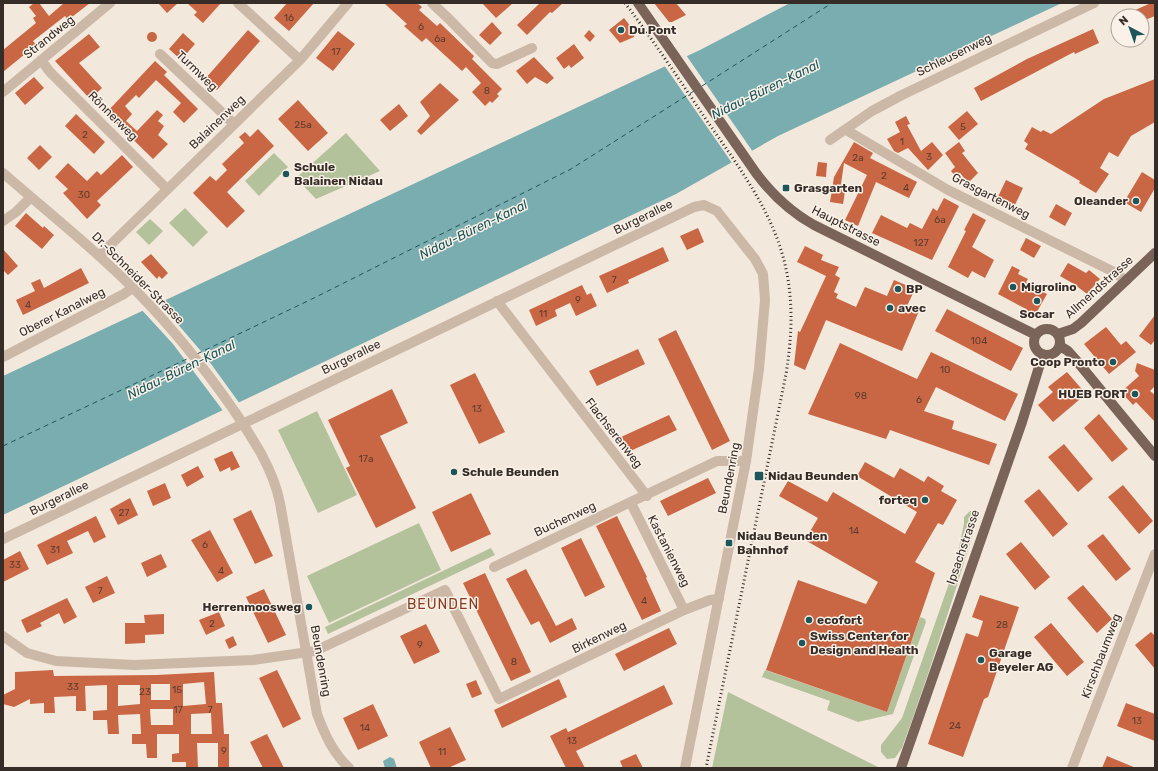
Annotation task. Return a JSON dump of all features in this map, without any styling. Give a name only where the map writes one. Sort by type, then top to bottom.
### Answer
[{"type":"main road","name":"Hauptstrasse","points":[[638,3],[756,172],[787,205],[814,225],[1036,334]]},
{"type":"main road","name":"Allmendstrasse","points":[[1036,334],[1045,329],[1052,330],[1058,334],[1073,329],[1155,253]]},
{"type":"main road","points":[[1036,334],[1035,346],[1043,354],[1055,353],[1060,346],[1058,334]]},
{"type":"main road","points":[[1060,346],[1068,351],[1076,360],[1155,456]]},
{"type":"main road","name":"Ipsachstrasse","points":[[901,768],[1022,422],[1043,354]]},
{"type":"street","name":"Strandweg","points":[[3,92],[110,3]]},
{"type":"street","points":[[238,3],[300,60]]},
{"type":"street","name":"Balainenweg","points":[[99,256],[300,60],[348,3]]},
{"type":"street","points":[[432,3],[450,19],[492,63],[497,64],[532,48]]},
{"type":"street","name":"Schleusenweg","points":[[830,140],[872,111],[902,95],[1094,3]]},
{"type":"street","name":"Turmweg","points":[[160,54],[234,124]]},
{"type":"street","name":"Rönnerweg","points":[[41,60],[50,72],[167,189]]},
{"type":"street","name":"Grasgartenweg","points":[[846,130],[948,190],[1116,273],[1126,281]]},
{"type":"street","name":"Dr.-Schneider-Strasse","points":[[3,172],[99,256],[141,297],[177,336],[216,385],[263,456],[274,480]]},
{"type":"street","points":[[3,221],[16,212],[31,197]]},
{"type":"street","name":"Burgerallee","points":[[3,539],[694,207],[704,204],[712,207]]},
{"type":"street","name":"Beundenring","points":[[684,768],[746,460],[759,369],[765,300],[764,282],[761,268],[712,207]]},
{"type":"street","name":"Oberer Kanalweg","points":[[3,357],[124,294],[132,288]]},
{"type":"street","name":"Flachserenweg","points":[[497,301],[647,496]]},
{"type":"street","points":[[647,496],[717,461],[746,460]]},
{"type":"street","name":"Beundenring","points":[[274,480],[280,503],[317,714],[323,732],[332,749],[349,768]]},
{"type":"street","name":"Buchenweg","points":[[494,567],[647,496]]},
{"type":"street","name":"Kastanienweg","points":[[631,503],[684,610]]},
{"type":"street","name":"Kirschbaumweg","points":[[1072,768],[1155,554]]},
{"type":"street","name":"Birkenweg","points":[[306,653],[445,590],[499,699],[684,610],[710,600],[719,599]]},
{"type":"street","points":[[3,636],[27,653],[56,661],[111,664],[186,664],[253,660],[306,653]]},
{"type":"green space","points":[[346,133],[380,171],[316,199],[296,178]]},
{"type":"green space","points":[[274,153],[288,167],[259,196],[245,181]]},
{"type":"green space","points":[[185,208],[208,232],[193,247],[169,223]]},
{"type":"green space","points":[[150,219],[163,231],[149,245],[136,232]]},
{"type":"green space","points":[[317,411],[357,495],[318,513],[278,430]]},
{"type":"green space","points":[[970,511],[976,511],[979,514],[932,661],[902,748],[895,758],[887,759],[881,752],[881,745],[902,718],[955,566],[964,524],[964,517]]},
{"type":"green space","points":[[419,523],[441,570],[329,623],[307,576]]},
{"type":"green space","points":[[491,548],[495,555],[328,634],[325,627]]},
{"type":"green space","points":[[920,617],[925,619],[926,622],[893,714],[858,722],[827,710],[830,701],[762,677],[765,670],[887,712]]},
{"type":"green space","points":[[728,692],[880,768],[712,768]]},
{"type":"water","name":"Nidau-Büren-Kanal","points":[[790,3],[1062,3],[778,136],[676,194],[3,515],[3,376],[700,50]]},
{"type":"water","points":[[390,757],[394,759],[397,768],[385,768],[383,761]]},
{"type":"pier","points":[[686,55],[753,152],[732,163],[664,65]]},
{"type":"pier","points":[[157,300],[206,357],[240,404],[224,412],[173,344],[140,308]]},
{"type":"building","points":[[34,3],[39,3],[49,16],[64,3],[90,3],[68,20],[65,16],[33,41],[36,45],[3,72],[3,50],[36,23],[33,18],[36,16],[29,7]]},
{"type":"building","points":[[158,3],[178,3],[167,13]]},
{"type":"building","points":[[187,3],[221,3],[203,23],[194,15],[197,12]]},
{"type":"building","points":[[287,3],[314,3],[289,31],[274,18]]},
{"type":"building","points":[[384,3],[417,3],[422,7],[419,10],[437,26],[440,23],[474,56],[472,59],[502,89],[497,94],[499,96],[492,103],[490,101],[485,106],[472,92],[481,83],[466,67],[462,71],[426,38],[422,42],[404,26],[407,24]]},
{"type":"building","points":[[482,3],[513,3],[496,18]]},
{"type":"building","points":[[537,3],[563,3],[552,13],[550,12],[527,35],[517,25],[539,4]]},
{"type":"building","points":[[654,3],[676,3],[686,15],[669,22]]},
{"type":"building","points":[[1151,3],[1155,3],[1155,16],[1150,18],[1150,8],[1140,8]]},
{"type":"building","points":[[624,18],[635,32],[634,37],[620,43],[609,30]]},
{"type":"building","points":[[492,22],[502,33],[490,45],[479,35]]},
{"type":"building","points":[[1093,29],[1099,43],[1075,54],[1074,52],[981,101],[974,88],[1027,59]]},
{"type":"building","points":[[248,30],[260,41],[217,90],[205,79]]},
{"type":"building","points":[[589,30],[595,36],[590,42],[584,36]]},
{"type":"building","points":[[338,31],[355,44],[333,71],[316,58]]},
{"type":"building","points":[[152,32],[157,37],[152,42],[147,37]]},
{"type":"building","points":[[183,33],[195,44],[181,60],[169,49]]},
{"type":"building","points":[[89,34],[100,47],[79,63],[102,88],[90,99],[55,61]]},
{"type":"building","points":[[574,44],[584,58],[571,68],[569,65],[564,69],[556,58]]},
{"type":"building","points":[[534,57],[554,78],[547,84],[535,77],[527,84],[516,71]]},
{"type":"building","points":[[155,61],[167,72],[164,75],[198,109],[184,123],[173,112],[181,103],[156,80],[139,98],[136,95],[125,106],[132,114],[126,121],[137,131],[157,110],[163,115],[158,121],[164,126],[158,135],[168,144],[153,159],[106,113]]},
{"type":"building","points":[[34,77],[44,88],[25,105],[15,93]]},
{"type":"building","points":[[1155,79],[1155,122],[1131,136],[1118,157],[1109,152],[1100,168],[1109,174],[1096,193],[1079,183],[1080,181],[1025,149],[1028,144],[1024,141],[1032,127],[1041,132],[1043,130],[1051,134],[1104,99]]},
{"type":"building","points":[[440,83],[459,100],[421,135],[417,131],[430,116],[420,102]]},
{"type":"building","points":[[298,100],[328,133],[308,151],[278,119]]},
{"type":"building","points":[[399,104],[408,116],[390,131],[380,120]]},
{"type":"building","points":[[967,111],[978,124],[959,140],[948,127]]},
{"type":"building","points":[[76,114],[105,142],[94,154],[65,126]]},
{"type":"building","points":[[906,116],[910,124],[907,125],[921,151],[932,142],[943,155],[928,170],[908,148],[898,153],[894,151],[887,139],[900,132],[895,122]]},
{"type":"building","points":[[258,129],[274,146],[227,192],[245,211],[227,228],[193,193],[210,176],[216,181],[227,170],[222,164],[244,143],[239,137],[245,132],[250,137]]},
{"type":"building","points":[[854,142],[873,153],[870,158],[917,182],[909,198],[876,182],[858,226],[845,220],[867,175],[844,163],[841,184],[846,185],[843,204],[830,202],[834,177]]},
{"type":"building","points":[[959,142],[965,151],[962,153],[978,173],[968,183],[960,173],[956,177],[951,171],[955,167],[945,153]]},
{"type":"building","points":[[40,145],[52,157],[39,170],[27,158]]},
{"type":"building","points":[[122,155],[133,167],[97,201],[101,205],[87,219],[63,193],[68,189],[55,177],[68,163],[87,181],[97,171],[101,175]]},
{"type":"building","points":[[818,162],[827,163],[826,177],[816,176]]},
{"type":"building","points":[[1142,172],[1155,180],[1155,188],[1141,212],[1124,202]]},
{"type":"building","points":[[1006,180],[1023,188],[1012,211],[995,203]]},
{"type":"building","points":[[944,198],[959,206],[932,260],[872,233],[881,215],[907,228],[910,223],[922,229],[933,208],[937,211]]},
{"type":"building","points":[[1056,204],[1072,213],[1065,226],[1049,217]]},
{"type":"building","points":[[26,213],[43,228],[44,226],[54,235],[42,249],[15,226]]},
{"type":"building","points":[[973,213],[986,220],[972,247],[994,260],[985,278],[972,271],[968,278],[948,267],[966,231],[964,230]]},
{"type":"building","points":[[698,228],[704,242],[687,250],[680,236]]},
{"type":"building","points":[[1026,238],[1041,246],[1034,258],[1020,250]]},
{"type":"building","points":[[805,246],[823,255],[821,260],[839,267],[835,275],[840,278],[834,292],[838,294],[836,298],[856,307],[865,287],[887,296],[894,280],[915,289],[907,306],[919,311],[902,351],[826,320],[805,370],[794,365],[798,331],[800,332],[826,276],[797,262]]},
{"type":"building","points":[[663,247],[669,261],[628,280],[629,283],[607,293],[599,276]]},
{"type":"building","points":[[3,249],[18,266],[8,275],[3,270]]},
{"type":"building","points":[[151,254],[168,273],[162,279],[159,276],[157,279],[141,262]]},
{"type":"building","points":[[1068,263],[1086,273],[1089,270],[1100,279],[1087,294],[1060,276]]},
{"type":"building","points":[[1012,266],[1020,270],[1018,274],[1028,279],[1026,282],[1047,294],[1034,317],[1024,312],[1026,309],[998,294]]},
{"type":"building","points":[[81,268],[89,283],[23,315],[16,300],[35,291],[31,283],[40,279],[44,288]]},
{"type":"building","points":[[582,285],[587,295],[591,293],[597,306],[576,316],[570,303],[555,310],[557,316],[536,326],[529,310]]},
{"type":"building","points":[[947,309],[1023,348],[1011,371],[935,331]]},
{"type":"building","points":[[1155,315],[1155,340],[1151,345],[1139,336]]},
{"type":"building","points":[[1106,327],[1121,345],[1126,341],[1136,352],[1109,374],[1084,344]]},
{"type":"building","points":[[676,330],[730,441],[712,450],[658,339]]},
{"type":"building","points":[[840,343],[917,379],[931,352],[1018,394],[1005,421],[936,387],[924,411],[954,421],[952,429],[997,444],[989,465],[890,430],[886,439],[808,414]]},
{"type":"building","points":[[638,349],[645,364],[597,386],[589,371]]},
{"type":"building","points":[[1137,363],[1155,370],[1155,386],[1150,391],[1155,395],[1155,422],[1136,402],[1133,405],[1121,392],[1139,376],[1135,371]]},
{"type":"building","points":[[1067,372],[1086,394],[1053,422],[1038,405],[1053,392],[1048,387]]},
{"type":"building","points":[[475,373],[505,432],[479,444],[450,385]]},
{"type":"building","points":[[392,389],[408,423],[380,436],[416,508],[376,528],[346,468],[350,466],[328,420]]},
{"type":"building","points":[[1099,414],[1128,449],[1112,462],[1084,428]]},
{"type":"building","points":[[669,415],[677,430],[628,452],[621,437]]},
{"type":"building","points":[[1064,444],[1093,479],[1078,492],[1048,457]]},
{"type":"building","points":[[232,451],[240,467],[231,471],[230,467],[220,472],[214,459]]},
{"type":"building","points":[[865,462],[894,478],[900,468],[924,482],[928,476],[944,486],[941,491],[957,500],[943,525],[938,523],[915,562],[935,573],[887,712],[766,670],[798,580],[866,604],[878,582],[805,540],[818,518],[779,496],[788,481],[827,502],[833,492],[905,534],[917,512],[857,476]]},
{"type":"building","points":[[198,466],[204,477],[187,487],[181,475]]},
{"type":"building","points":[[708,478],[716,493],[668,516],[660,501]]},
{"type":"building","points":[[165,483],[171,498],[153,506],[147,491]]},
{"type":"building","points":[[1123,485],[1153,521],[1139,534],[1108,497]]},
{"type":"building","points":[[1039,489],[1068,524],[1053,537],[1024,501]]},
{"type":"building","points":[[471,493],[491,534],[451,552],[432,512]]},
{"type":"building","points":[[130,498],[138,515],[118,525],[110,509]]},
{"type":"building","points":[[251,510],[273,556],[255,564],[233,519]]},
{"type":"building","points":[[96,516],[106,537],[94,543],[88,531],[67,541],[73,553],[47,565],[37,545]]},
{"type":"building","points":[[617,516],[647,577],[646,578],[661,611],[642,620],[596,526]]},
{"type":"building","points":[[210,530],[233,573],[217,582],[191,540]]},
{"type":"building","points":[[1103,534],[1131,569],[1116,581],[1087,546]]},
{"type":"building","points":[[581,538],[605,587],[585,597],[561,548]]},
{"type":"building","points":[[1021,542],[1050,577],[1035,590],[1006,554]]},
{"type":"building","points":[[20,551],[29,569],[3,582],[3,560]]},
{"type":"building","points":[[161,554],[167,567],[147,577],[141,563]]},
{"type":"building","points":[[526,569],[556,626],[572,618],[577,629],[550,643],[539,621],[531,625],[506,579]]},
{"type":"building","points":[[485,573],[531,672],[511,681],[463,583]]},
{"type":"building","points":[[107,576],[115,593],[93,603],[85,587]]},
{"type":"building","points":[[1083,585],[1112,619],[1097,633],[1067,598]]},
{"type":"building","points":[[264,589],[286,635],[268,643],[246,597]]},
{"type":"building","points":[[980,595],[1019,607],[988,697],[984,699],[963,757],[928,744],[966,633],[978,637],[983,621],[972,617]]},
{"type":"building","points":[[67,598],[77,617],[64,624],[59,613],[40,623],[42,626],[27,633],[21,620]]},
{"type":"building","points":[[219,612],[225,626],[206,635],[199,620]]},
{"type":"building","points":[[164,614],[164,634],[145,635],[145,643],[125,644],[125,623],[145,623],[144,615]]},
{"type":"building","points":[[1051,623],[1084,662],[1067,676],[1034,637]]},
{"type":"building","points":[[426,624],[440,652],[414,664],[400,636]]},
{"type":"building","points":[[669,628],[677,644],[624,671],[615,654]]},
{"type":"building","points":[[1151,632],[1155,636],[1155,669],[1135,645]]},
{"type":"building","points":[[233,636],[237,645],[229,649],[225,640]]},
{"type":"building","points":[[53,670],[54,676],[157,675],[214,672],[216,703],[222,703],[224,734],[229,734],[229,768],[218,768],[218,743],[197,743],[198,768],[186,768],[186,762],[172,762],[172,754],[179,753],[179,734],[157,734],[157,758],[147,758],[146,744],[132,744],[132,734],[141,734],[140,714],[118,715],[119,734],[108,734],[107,720],[93,720],[93,711],[107,710],[107,685],[85,686],[86,711],[76,711],[76,696],[54,697],[55,713],[44,713],[44,703],[30,704],[30,699],[14,707],[3,704],[3,695],[15,689],[15,672]],"holes":[[[204,682],[206,704],[183,706],[183,684]],[[151,684],[170,684],[170,700],[151,700]],[[118,685],[140,685],[140,704],[118,706]],[[150,709],[173,709],[173,725],[151,725]],[[211,713],[212,734],[191,734],[191,714]]]},
{"type":"building","points":[[277,670],[301,719],[283,728],[259,678]]},
{"type":"building","points":[[559,679],[567,697],[502,728],[494,710]]},
{"type":"building","points":[[476,680],[482,694],[472,698],[466,684]]},
{"type":"building","points":[[664,685],[673,704],[576,751],[585,768],[566,768],[550,736],[566,728],[568,732]]},
{"type":"building","points":[[1126,703],[1155,714],[1155,741],[1117,726]]},
{"type":"building","points":[[373,704],[388,736],[358,750],[343,718]]},
{"type":"building","points":[[450,727],[466,760],[448,768],[431,768],[419,742]]},
{"type":"building","points":[[267,734],[284,768],[263,768],[250,742]]},
{"type":"building","points":[[636,754],[643,768],[623,768],[620,761]]},
{"type":"building","points":[[1107,756],[1136,768],[1102,768]]},
{"type":"ferry route","points":[[702,86],[832,3]]},
{"type":"ferry route","points":[[197,354],[316,297],[571,169],[694,91]]},
{"type":"ferry route","points":[[3,446],[189,358]]},
{"type":"railway","points":[[625,3],[656,45],[727,150],[763,208],[776,236],[785,266],[790,298],[791,333],[786,374],[706,768]]},
{"type":"place","name":"Du Pont","points":[[621,30]]},
{"type":"place","name":"Schule Balainen Nidau","points":[[286,174]]},
{"type":"place","name":"Grasgarten","points":[[786,188]]},
{"type":"place","name":"Oleander","points":[[1136,201]]},
{"type":"place","name":"Migrolino","points":[[1013,287]]},
{"type":"place","name":"BP","points":[[898,289]]},
{"type":"place","name":"Socar","points":[[1037,301]]},
{"type":"place","name":"avec","points":[[890,308]]},
{"type":"place","name":"Coop Pronto","points":[[1113,362]]},
{"type":"place","name":"HUEB PORT","points":[[1135,394]]},
{"type":"place","name":"Schule Beunden","points":[[454,472]]},
{"type":"place","name":"Nidau Beunden","points":[[759,476]]},
{"type":"place","name":"forteq","points":[[925,500]]},
{"type":"place","name":"Nidau Beunden Bahnhof","points":[[729,543]]},
{"type":"place","name":"Herrenmoosweg","points":[[309,607]]},
{"type":"place","name":"ecofort","points":[[809,620]]},
{"type":"place","name":"Swiss Center for Design and Health","points":[[802,643]]},
{"type":"place","name":"Garage Beyeler AG","points":[[981,660]]},
{"type":"district","name":"BEUNDEN","points":[[443,604]]}]
